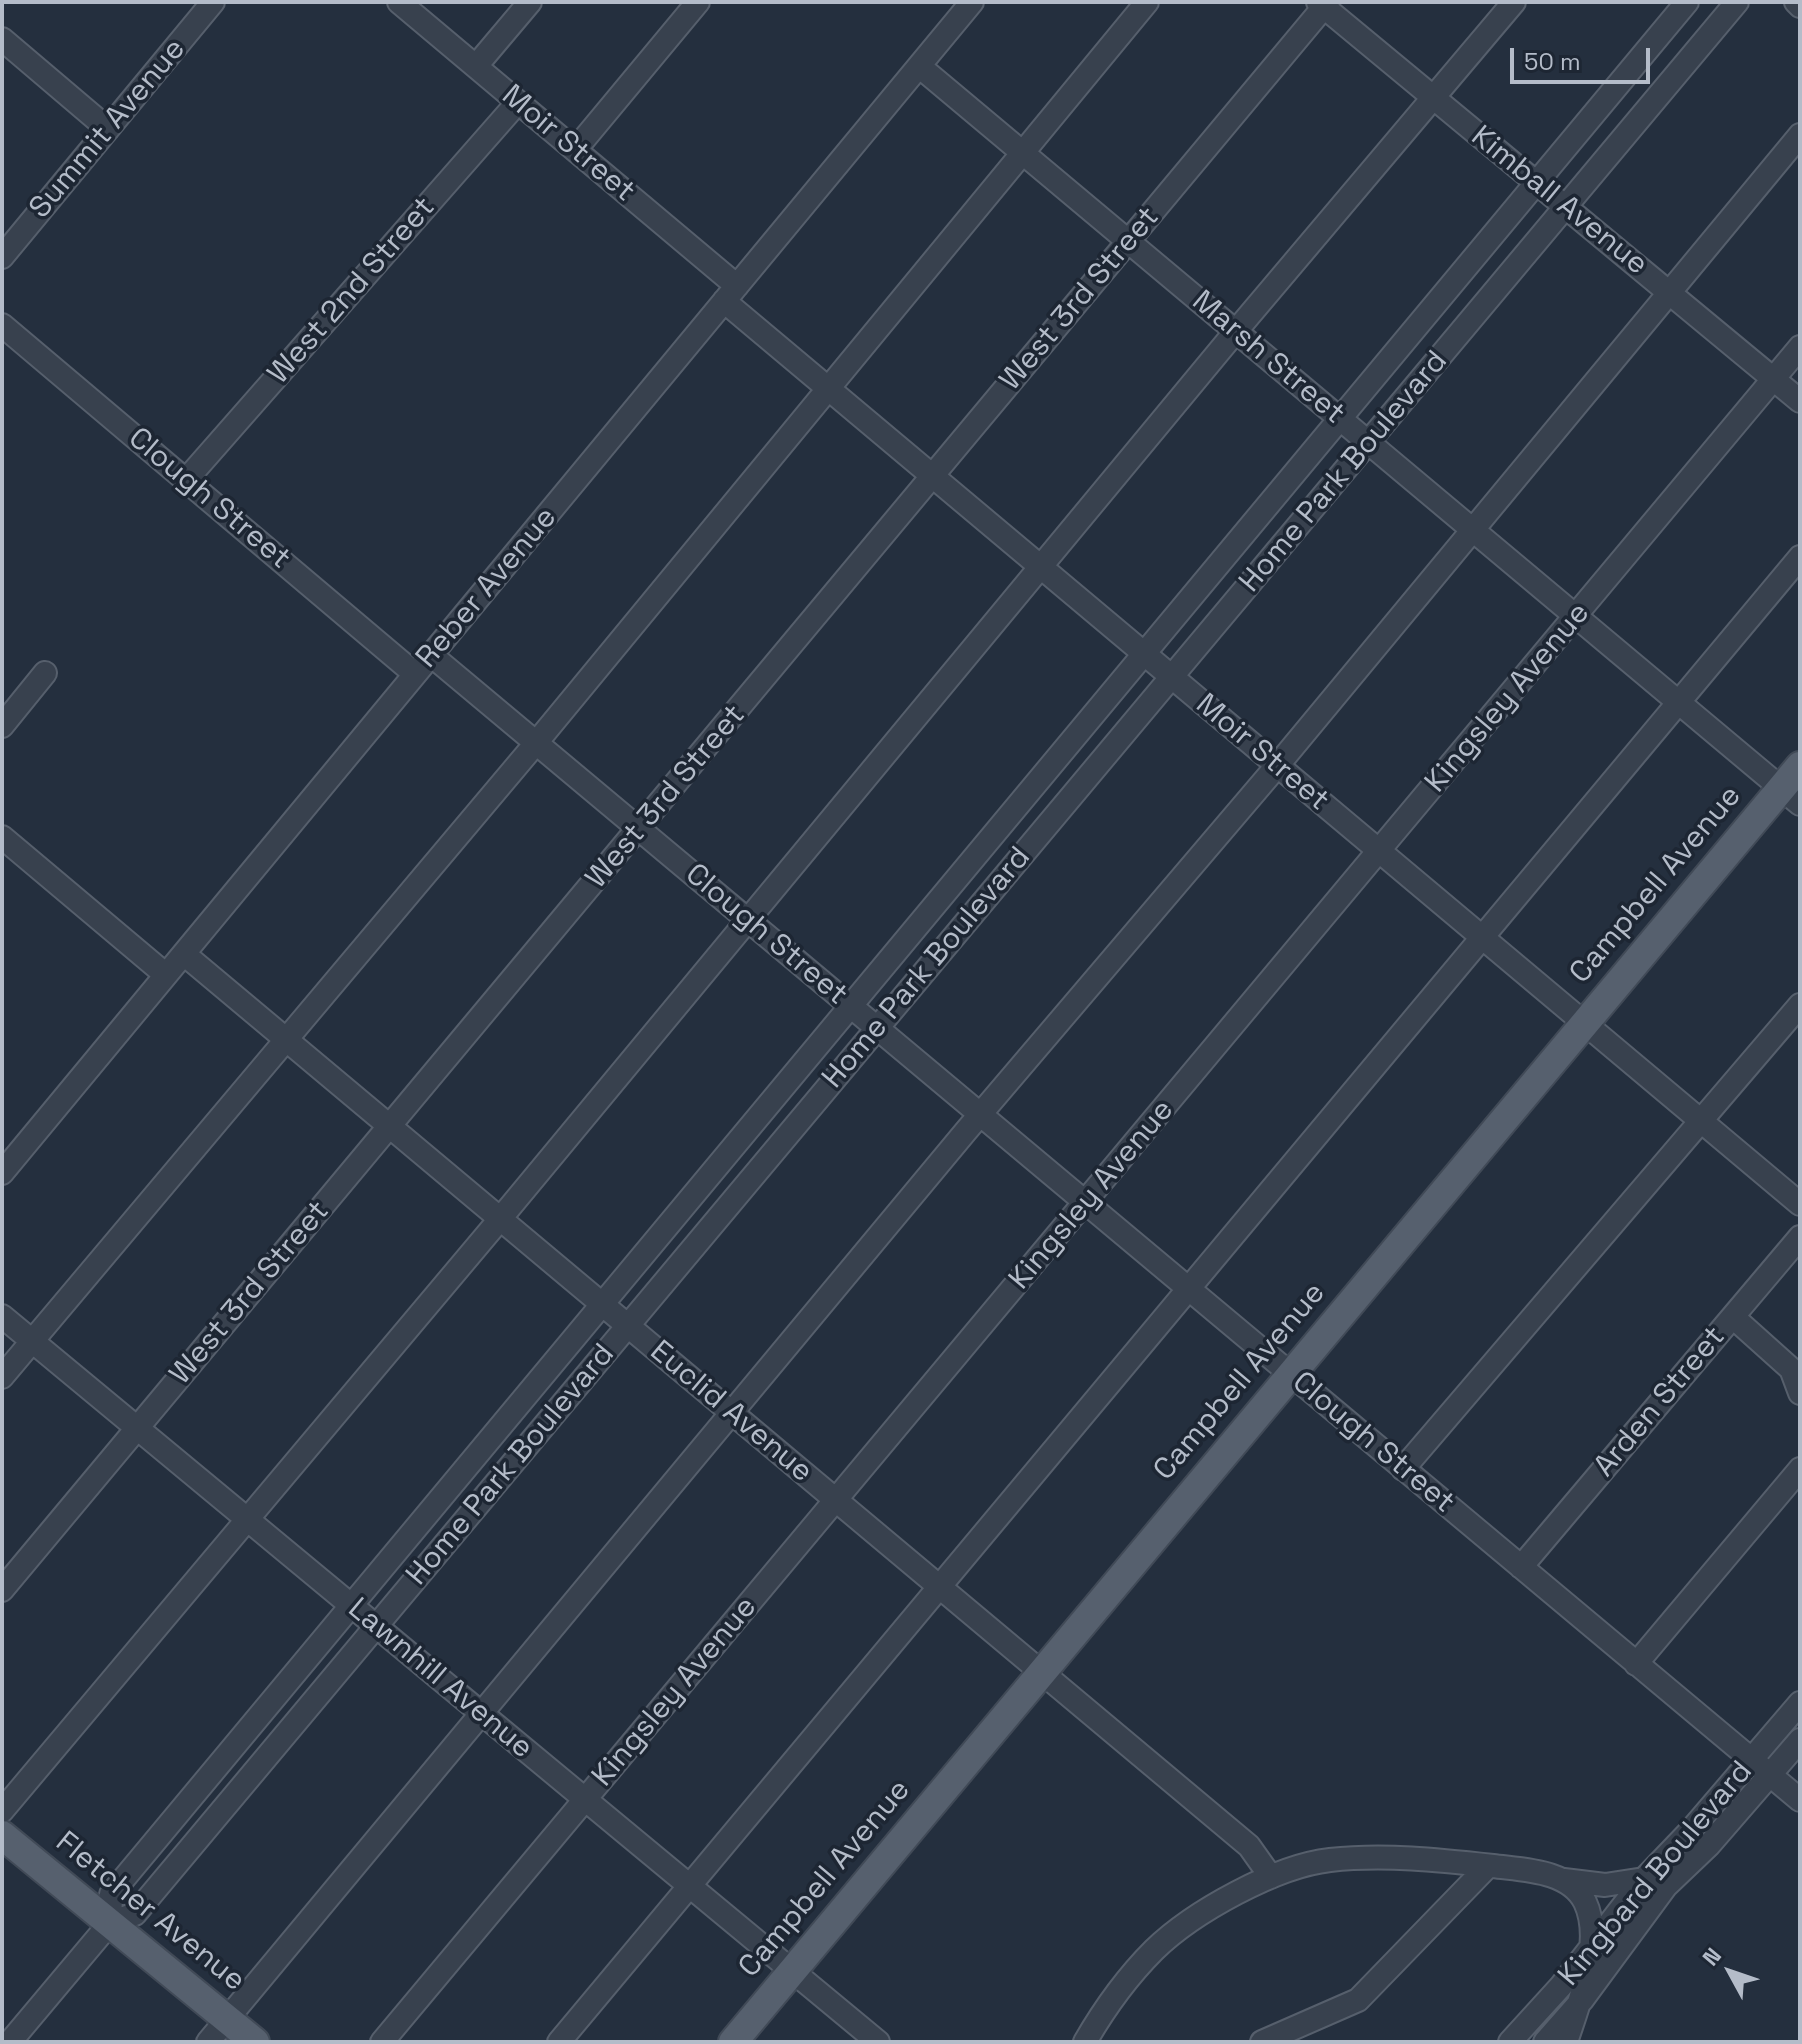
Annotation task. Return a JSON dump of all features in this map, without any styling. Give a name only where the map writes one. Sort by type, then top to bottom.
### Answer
[{"type":"main road","name":"Campbell Avenue","points":[[733,2042],[1584,1023],[1791,796],[1800,766]]},
{"type":"main road","name":"Fletcher Avenue","points":[[2,1835],[255,2042]]},
{"type":"street","name":"Summit Avenue","points":[[2,257],[213,2]]},
{"type":"street","name":"Moir Street","points":[[399,2],[575,150],[828,389],[1800,1204]]},
{"type":"street","points":[[476,66],[530,2]]},
{"type":"street","points":[[575,150],[698,2]]},
{"type":"street","name":"Reber Avenue","points":[[2,1173],[972,2]]},
{"type":"street","points":[[2,1377],[536,743],[1147,2]]},
{"type":"street","points":[[2,1811],[500,1219],[1236,331],[1514,2]]},
{"type":"street","name":"Home Park Boulevard","points":[[110,1923],[111,1894],[1687,2]]},
{"type":"street","name":"Home Park Boulevard","points":[[10,2042],[110,1923],[135,1914],[1737,2]]},
{"type":"street","name":"Kimball Avenue","points":[[1323,4],[1800,401]]},
{"type":"street","name":"West 3rd Street","points":[[2,1590],[639,829],[1323,4]]},
{"type":"street","points":[[2,39],[108,129]]},
{"type":"street","name":"Marsh Street","points":[[919,66],[1791,796]]},
{"type":"street","name":"West 2nd Street","points":[[186,480],[518,102]]},
{"type":"street","points":[[208,2042],[980,1114],[1277,766],[1800,135]]},
{"type":"street","name":"Clough Street","points":[[2,325],[415,674]]},
{"type":"street","name":"Kingsley Avenue","points":[[382,2042],[1800,347]]},
{"type":"street","points":[[559,2042],[1800,557]]},
{"type":"street","name":"Clough Street","points":[[431,655],[1800,1800]]},
{"type":"street","points":[[2,726],[45,673]]},
{"type":"street","points":[[2,837],[166,975]]},
{"type":"street","name":"Euclid Avenue","points":[[184,954],[1249,1846],[1271,1877]]},
{"type":"street","points":[[1403,1469],[1800,1005]]},
{"type":"street","name":"Arden Street","points":[[1521,1567],[1800,1237]]},
{"type":"street","name":"Lawnhill Avenue","points":[[2,1316],[878,2042]]},
{"type":"street","points":[[1733,1317],[1791,1369],[1800,1393]]},
{"type":"street","points":[[1636,1664],[1800,1469]]},
{"type":"street","name":"Kingbard Boulevard","points":[[1510,2042],[1553,1997],[1644,1879],[1800,1703]]},
{"type":"street","name":"Kingbard Boulevard","points":[[1545,2042],[1582,2000],[1666,1886],[1709,1845],[1800,1740]]},
{"type":"street","points":[[1085,2042],[1112,1999],[1156,1948],[1210,1910],[1271,1877],[1300,1866],[1360,1858],[1488,1866],[1605,1885],[1644,1879]]},
{"type":"street","points":[[1262,2042],[1358,2000],[1488,1866]]},
{"type":"street","points":[[1563,1880],[1584,1899],[1592,1926],[1592,1944],[1582,2000],[1566,2042]]}]
